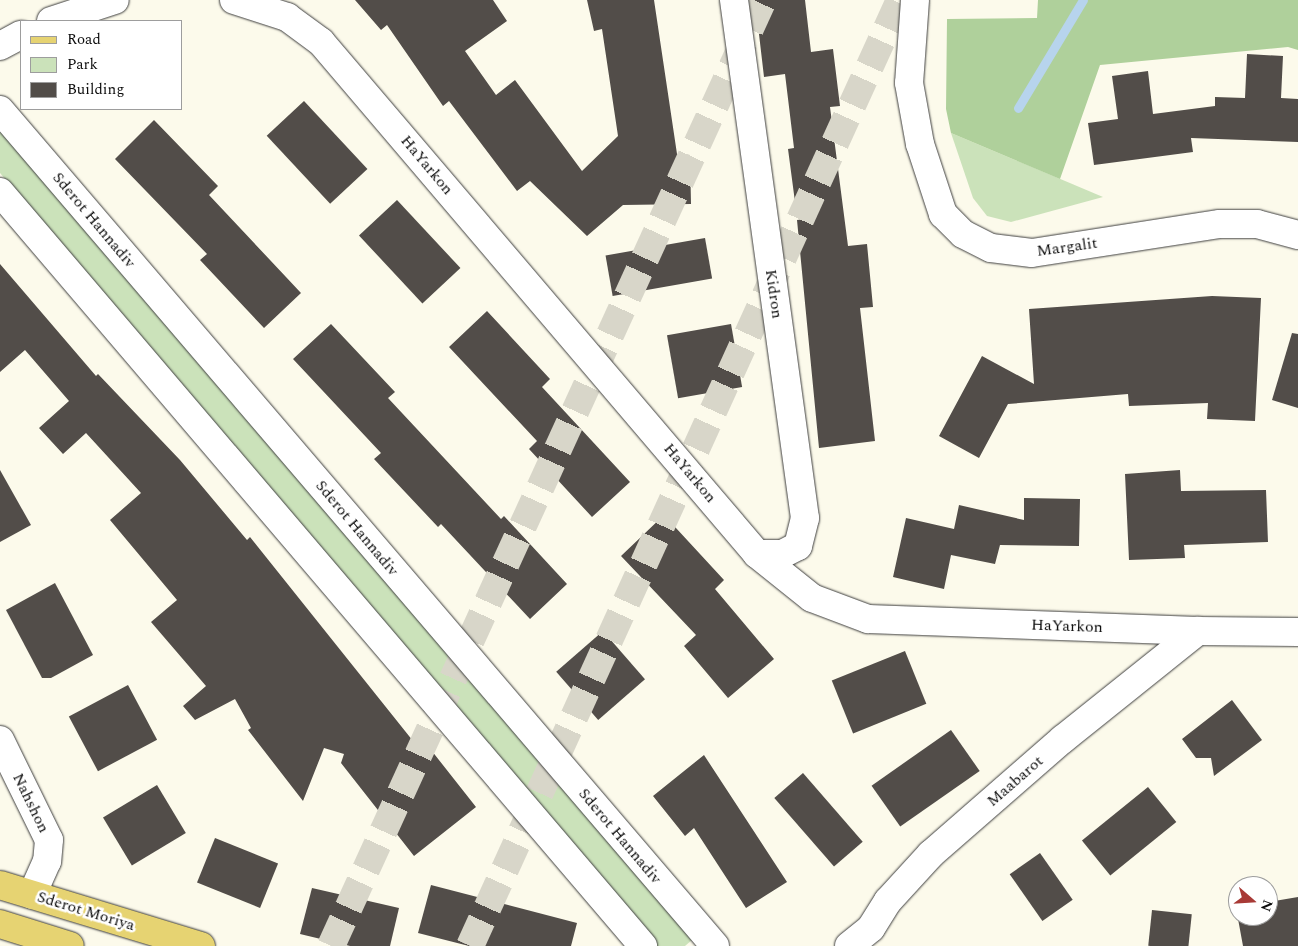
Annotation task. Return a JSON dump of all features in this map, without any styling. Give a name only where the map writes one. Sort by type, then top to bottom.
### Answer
[{"type":"main road","name":"Sderot Moriya","points":[[0,886],[201,946]]},
{"type":"main road","points":[[0,924],[70,946]]},
{"type":"street","points":[[54,20],[115,0]]},
{"type":"street","name":"HaYarkon","points":[[234,0],[287,17],[321,42],[757,554],[812,598],[868,619],[1198,631],[1298,632]]},
{"type":"street","name":"Kidron","points":[[734,0],[805,518],[798,546],[782,554],[757,554]]},
{"type":"street","name":"Margalit","points":[[915,0],[909,83],[920,144],[943,214],[963,234],[991,248],[1032,253],[1220,224],[1257,224],[1298,235]]},
{"type":"street","points":[[0,46],[20,36]]},
{"type":"street","name":"Sderot Hannadiv","points":[[0,110],[715,946]]},
{"type":"street","points":[[0,192],[642,946]]},
{"type":"street","name":"Maabarot","points":[[852,945],[871,928],[888,901],[931,854],[1063,738],[1198,631]]},
{"type":"street","name":"Nahshon","points":[[0,740],[49,840],[48,861],[32,895]]},
{"type":"green space","points":[[1038,0],[1298,0],[1298,50],[1288,47],[1100,65],[1060,179],[951,133],[946,109],[947,19],[1037,18]]},
{"type":"green space","points":[[0,123],[692,940],[685,946],[654,946],[0,173]]},
{"type":"green space","points":[[951,133],[1103,197],[1011,222],[987,216],[973,198]]},
{"type":"building","points":[[355,0],[493,0],[507,21],[465,51],[496,95],[515,80],[582,171],[618,136],[602,29],[594,31],[587,0],[654,0],[677,154],[690,155],[691,204],[623,205],[587,236],[530,181],[517,191],[449,101],[443,106],[387,25],[381,30]]},
{"type":"building","points":[[755,0],[805,0],[811,52],[833,49],[840,106],[830,107],[848,246],[867,244],[873,307],[860,308],[875,441],[819,448],[797,220],[805,219],[803,202],[795,202],[788,149],[794,148],[785,74],[764,77]]},
{"type":"building","points":[[1247,54],[1283,56],[1281,98],[1298,99],[1298,142],[1191,138],[1193,152],[1094,165],[1088,123],[1118,119],[1112,76],[1148,71],[1153,114],[1215,106],[1215,97],[1245,98]]},
{"type":"building","points":[[304,101],[367,169],[330,204],[267,136]]},
{"type":"building","points":[[154,120],[218,186],[209,195],[301,293],[264,328],[200,260],[207,254],[115,159]]},
{"type":"building","points":[[397,200],[460,268],[422,303],[359,235]]},
{"type":"building","points":[[705,238],[712,278],[613,296],[606,256]]},
{"type":"building","points":[[0,264],[96,376],[98,374],[180,460],[247,540],[250,537],[417,746],[424,741],[476,807],[414,856],[341,763],[344,754],[324,748],[303,801],[248,730],[251,728],[235,699],[195,720],[183,706],[206,686],[151,622],[177,600],[110,520],[141,493],[86,433],[63,454],[39,428],[69,401],[25,350],[0,372]]},
{"type":"building","points":[[1212,296],[1261,298],[1255,421],[1207,419],[1208,403],[1129,406],[1128,394],[1008,404],[979,458],[939,436],[982,356],[1034,384],[1029,309]]},
{"type":"building","points":[[487,311],[550,379],[542,387],[630,482],[592,517],[529,449],[537,441],[449,347]]},
{"type":"building","points":[[331,324],[395,392],[388,398],[501,519],[504,516],[567,584],[530,619],[441,524],[438,527],[374,459],[381,453],[293,359]]},
{"type":"building","points":[[731,324],[742,387],[678,398],[667,335]]},
{"type":"building","points":[[1292,333],[1298,334],[1298,408],[1272,400]]},
{"type":"building","points":[[0,470],[31,525],[0,542]]},
{"type":"building","points":[[1180,470],[1181,491],[1266,490],[1268,542],[1184,545],[1185,558],[1129,560],[1125,474]]},
{"type":"building","points":[[1024,498],[1080,499],[1079,546],[1000,545],[995,564],[951,555],[944,589],[893,577],[906,518],[954,529],[959,505],[1024,520]]},
{"type":"building","points":[[664,515],[724,580],[715,589],[774,659],[728,698],[684,646],[696,635],[621,556]]},
{"type":"building","points":[[55,583],[93,655],[51,678],[42,678],[6,610]]},
{"type":"building","points":[[603,631],[645,679],[598,720],[556,672]]},
{"type":"building","points":[[905,651],[926,704],[853,733],[832,681]]},
{"type":"building","points":[[128,685],[157,740],[98,771],[69,716]]},
{"type":"building","points":[[1232,700],[1262,740],[1214,776],[1211,758],[1196,758],[1182,739]]},
{"type":"building","points":[[951,730],[980,771],[900,827],[872,786]]},
{"type":"building","points":[[704,755],[787,882],[746,908],[694,828],[685,836],[653,796]]},
{"type":"building","points":[[803,773],[863,842],[834,867],[774,798]]},
{"type":"building","points":[[157,785],[186,833],[132,865],[103,817]]},
{"type":"building","points":[[1148,787],[1176,822],[1110,875],[1082,840]]},
{"type":"building","points":[[215,838],[278,863],[260,908],[197,883]]},
{"type":"building","points":[[1040,853],[1073,900],[1042,921],[1010,874]]},
{"type":"building","points":[[431,885],[577,923],[571,946],[469,946],[418,933]]},
{"type":"building","points":[[312,888],[399,908],[390,946],[350,946],[300,934]]},
{"type":"building","points":[[1298,897],[1298,946],[1243,946],[1239,926],[1278,926],[1278,900]]},
{"type":"building","points":[[1152,910],[1192,914],[1188,946],[1148,946]]},
{"type":"waterway","points":[[1018,108],[1083,0]]},
{"type":"tunnel","points":[[331,946],[763,0]]},
{"type":"tunnel","points":[[470,946],[900,0]]}]
